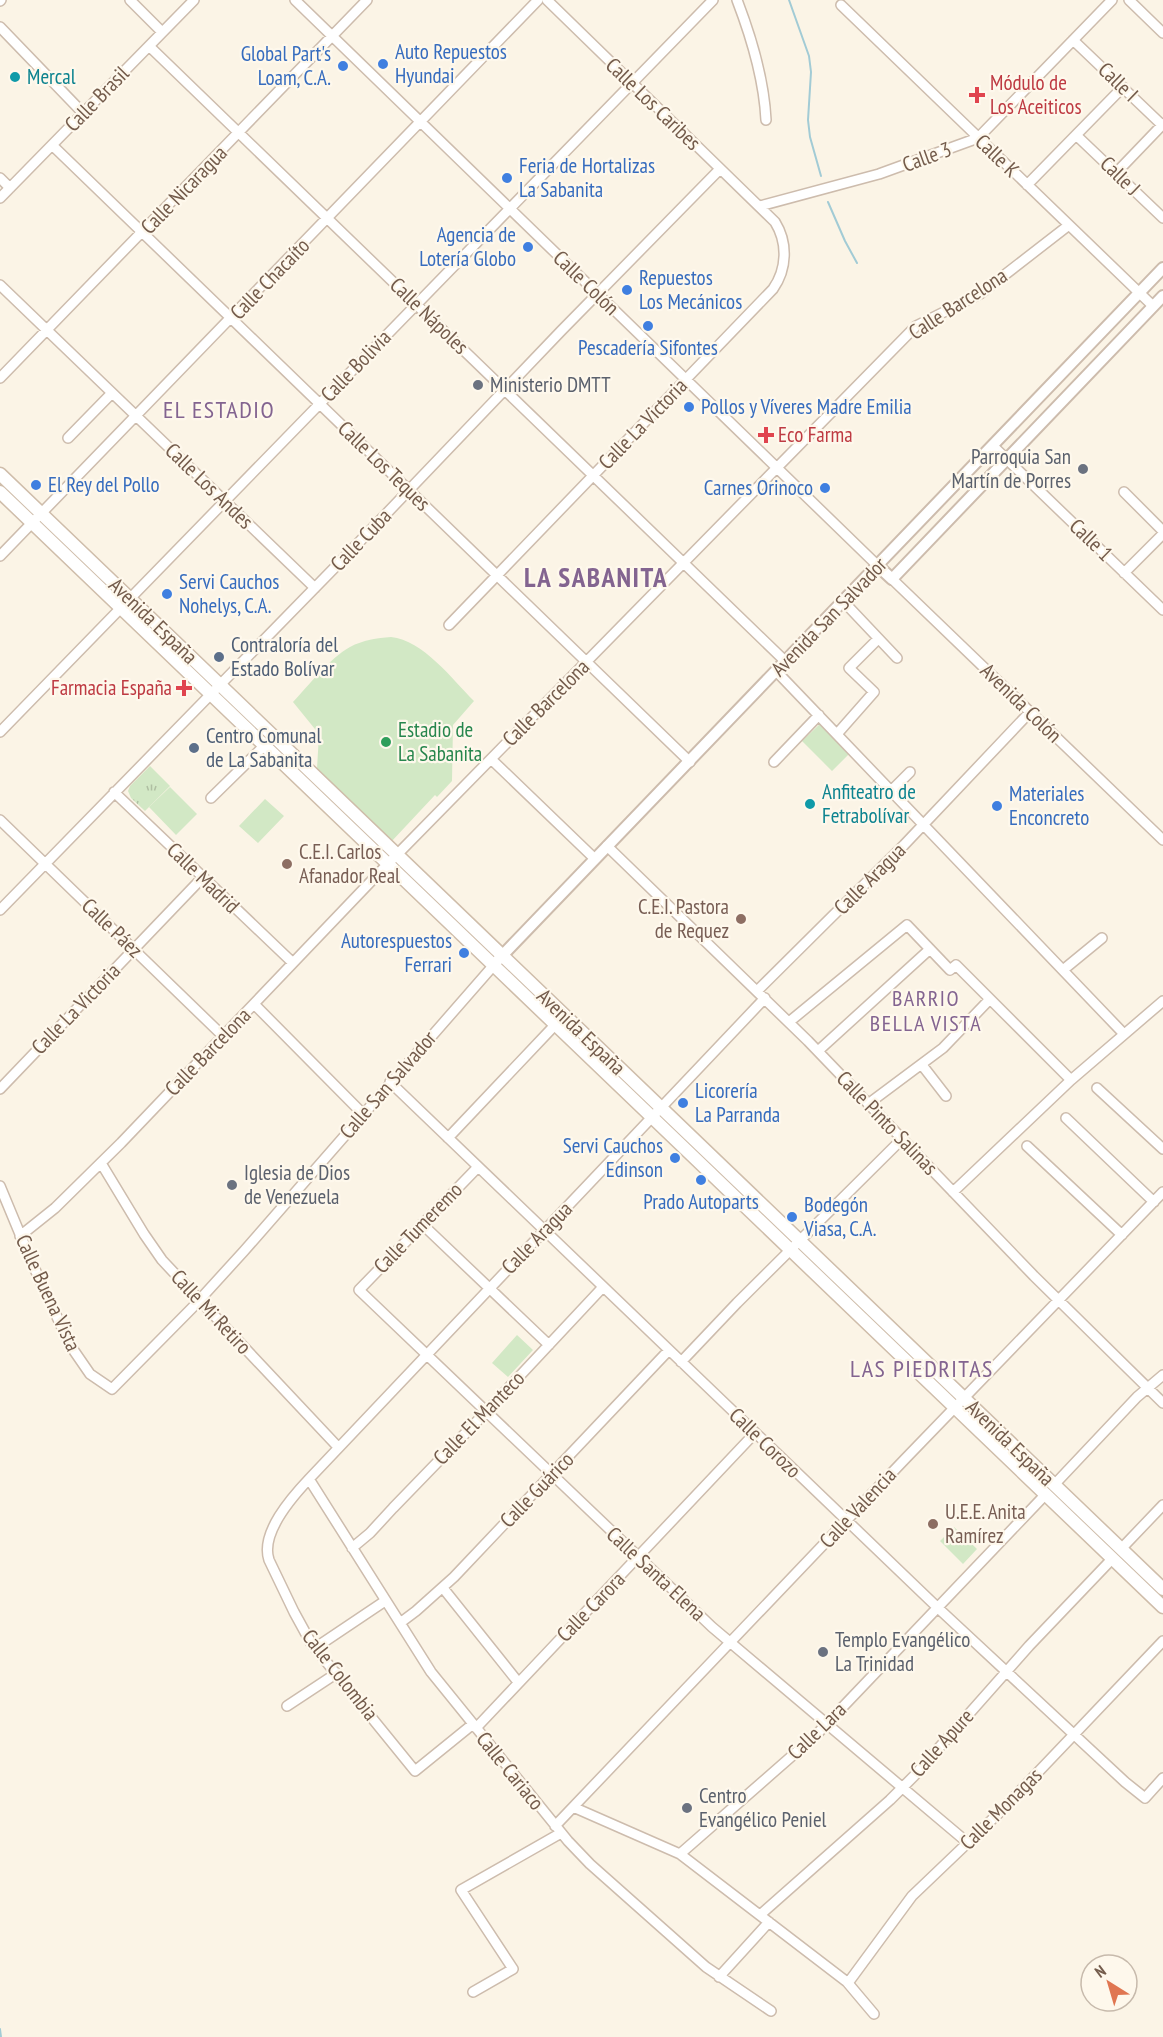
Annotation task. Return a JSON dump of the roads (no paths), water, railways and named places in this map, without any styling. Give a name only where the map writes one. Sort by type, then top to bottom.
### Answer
[{"type":"main road","name":"Avenida España","points":[[0,474],[125,603],[794,1246],[963,1399],[1049,1490]]},
{"type":"main road","name":"Avenida España","points":[[0,492],[32,523],[125,603]]},
{"type":"main road","name":"Avenida España","points":[[215,689],[264,746],[392,860]]},
{"type":"main road","name":"Avenida España","points":[[498,961],[555,1025],[656,1114]]},
{"type":"main road","name":"Avenida España","points":[[794,1246],[954,1408],[1049,1490],[1116,1554],[1163,1607]]},
{"type":"main road","name":"Avenida España","points":[[1116,1554],[1163,1590]]},
{"type":"street","points":[[130,0],[162,32]]},
{"type":"street","name":"Calle Brasil","points":[[0,198],[194,0]]},
{"type":"street","name":"Calle Colón","points":[[295,0],[878,566]]},
{"type":"street","name":"Calle Nicaragua","points":[[0,378],[367,0]]},
{"type":"street","name":"Calle Chacaíto","points":[[0,556],[538,0]]},
{"type":"street","name":"Calle Los Caribes","points":[[547,0],[760,206]]},
{"type":"street","name":"Calle Bolivia","points":[[0,732],[713,0]]},
{"type":"street","points":[[737,0],[750,34],[760,74],[765,97],[766,120]]},
{"type":"street","name":"Calle 3","points":[[760,206],[879,174],[978,138],[1112,0]]},
{"type":"street","points":[[1129,0],[1163,33]]},
{"type":"street","name":"Calle K","points":[[842,5],[1153,306]]},
{"type":"street","points":[[0,27],[83,113]]},
{"type":"street","name":"Calle I","points":[[1073,39],[1162,124]]},
{"type":"street","name":"Calle Nápoles","points":[[149,46],[786,662]]},
{"type":"street","points":[[1027,185],[1123,87]]},
{"type":"street","points":[[1116,173],[1162,124]]},
{"type":"street","name":"Calle J","points":[[1076,135],[1163,218]]},
{"type":"street","name":"Calle Los Teques","points":[[52,145],[690,762]]},
{"type":"street","name":"Calle Cuba","points":[[0,910],[720,169]]},
{"type":"street","points":[[0,178],[10,188]]},
{"type":"street","name":"Calle La Victoria","points":[[449,625],[772,289],[782,271],[784,249],[780,231],[760,206]]},
{"type":"street","name":"Calle Barcelona","points":[[20,1236],[55,1208],[101,1163],[392,860],[916,326],[980,294],[1068,225]]},
{"type":"street","name":"Avenida San Salvador","points":[[498,961],[1163,268]]},
{"type":"street","name":"Calle Los Andes","points":[[0,285],[315,588]]},
{"type":"street","name":"Avenida San Salvador","points":[[892,579],[1163,296]]},
{"type":"street","points":[[68,438],[112,393]]},
{"type":"street","name":"Calle 1","points":[[993,446],[1163,610]]},
{"type":"street","points":[[1124,492],[1163,532],[1124,573]]},
{"type":"street","name":"Avenida Colón","points":[[878,566],[1163,840]]},
{"type":"street","points":[[844,602],[897,658]]},
{"type":"street","points":[[837,734],[874,692],[849,668],[878,639]]},
{"type":"street","points":[[777,672],[1124,1034]]},
{"type":"street","name":"Calle Aragua","points":[[757,991],[924,824],[1030,712]]},
{"type":"street","points":[[774,762],[819,715]]},
{"type":"street","points":[[211,798],[264,746]]},
{"type":"street","points":[[491,759],[595,859]]},
{"type":"street","points":[[891,791],[910,772]]},
{"type":"street","name":"Calle Madrid","points":[[114,792],[293,963]]},
{"type":"street","name":"Calle Páez","points":[[0,820],[223,1036]]},
{"type":"street","name":"Calle Pinto Salinas","points":[[608,846],[818,1051],[1059,1301],[1163,1403]]},
{"type":"street","name":"Calle La Victoria","points":[[0,1089],[203,877]]},
{"type":"street","points":[[789,1022],[907,925],[950,970],[956,965],[1071,1080]]},
{"type":"street","points":[[1062,970],[1102,938]]},
{"type":"street","points":[[818,1051],[930,949]]},
{"type":"street","name":"Calle San Salvador","points":[[112,1389],[199,1301],[498,961]]},
{"type":"street","name":"Calle Aragua","points":[[309,1479],[765,998]]},
{"type":"street","points":[[868,1104],[943,1048],[990,999]]},
{"type":"street","points":[[953,1192],[1071,1080],[1163,1001]]},
{"type":"street","points":[[254,1004],[363,1114]]},
{"type":"street","points":[[448,1138],[555,1025]]},
{"type":"street","points":[[922,1065],[946,1096]]},
{"type":"street","name":"Calle Corozo","points":[[390,1082],[938,1608],[1125,1782],[1145,1798],[1163,1778]]},
{"type":"street","points":[[1097,1088],[1163,1149]]},
{"type":"street","points":[[1066,1118],[1154,1202]]},
{"type":"street","points":[[681,1362],[902,1139]]},
{"type":"street","points":[[1027,1146],[1122,1236]]},
{"type":"street","name":"Calle Mi Retiro","points":[[101,1163],[152,1247],[199,1301],[338,1447]]},
{"type":"street","name":"Calle Tumeremo","points":[[359,1290],[478,1167]]},
{"type":"street","name":"Calle Buena Vista","points":[[0,1186],[59,1325],[75,1354],[90,1374],[112,1389]]},
{"type":"street","name":"Calle Valencia","points":[[473,1992],[513,1969],[461,1890],[558,1829],[573,1807],[1163,1192]]},
{"type":"street","points":[[422,1224],[549,1345]]},
{"type":"street","name":"Calle El Manteco","points":[[352,1548],[370,1533],[603,1287]]},
{"type":"street","name":"Calle Santa Elena","points":[[359,1290],[638,1558],[730,1642],[968,1843]]},
{"type":"street","name":"Calle Guárico","points":[[399,1623],[442,1588],[669,1350]]},
{"type":"street","name":"Calle Lara","points":[[680,1854],[826,1724],[1147,1388],[1163,1376]]},
{"type":"street","name":"Calle Carora","points":[[415,1771],[474,1726],[638,1558],[755,1433]]},
{"type":"street","name":"Calle Cariaco","points":[[309,1479],[431,1672],[558,1829],[590,1864],[719,1977],[771,2010]]},
{"type":"street","name":"Calle Colombia","points":[[309,1479],[282,1512],[270,1536],[267,1553],[294,1612],[315,1648],[337,1672],[415,1771]]},
{"type":"street","name":"Calle Apure","points":[[760,1915],[903,1786],[1006,1671],[1163,1505]]},
{"type":"street","points":[[442,1588],[518,1682]]},
{"type":"street","points":[[315,1648],[385,1601]]},
{"type":"street","name":"Calle Monagas","points":[[848,1983],[912,1896],[968,1843],[1163,1641]]},
{"type":"street","points":[[287,1706],[337,1672]]},
{"type":"street","points":[[573,1807],[680,1854],[848,1983],[874,2014]]},
{"type":"street","points":[[719,1977],[769,1922]]},
{"type":"waterway","points":[[789,0],[809,56],[811,72],[808,120],[810,137],[821,176]]},
{"type":"waterway","points":[[828,202],[857,263]]},
{"type":"waterway","points":[[0,2029],[1,2037]]},
{"type":"place","name":"Auto Repuestos Hyundai","points":[[383,64]]},
{"type":"place","name":"Global Part's Loam, C.A.","points":[[343,66]]},
{"type":"place","name":"Mercal","points":[[15,77]]},
{"type":"place","name":"Módulo de Los Aceiticos","points":[[977,95]]},
{"type":"place","name":"Feria de Hortalizas La Sabanita","points":[[507,178]]},
{"type":"place","name":"Agencia de Lotería Globo","points":[[528,247]]},
{"type":"place","name":"Repuestos Los Mecánicos","points":[[627,290]]},
{"type":"place","name":"Pescadería Sifontes","points":[[648,326]]},
{"type":"place","name":"Ministerio DMTT","points":[[478,385]]},
{"type":"place","name":"Pollos y Víveres Madre Emilia","points":[[689,407]]},
{"type":"place","name":"Eco Farma","points":[[766,435]]},
{"type":"place","name":"Parroquia San Martín de Porres","points":[[1083,469]]},
{"type":"place","name":"El Rey del Pollo","points":[[36,485]]},
{"type":"place","name":"Carnes Orinoco","points":[[825,488]]},
{"type":"place","name":"Servi Cauchos Nohelys, C.A.","points":[[167,594]]},
{"type":"place","name":"Contraloría del Estado Bolívar","points":[[219,657]]},
{"type":"place","name":"Farmacia España","points":[[184,688]]},
{"type":"place","name":"Estadio de La Sabanita","points":[[386,742]]},
{"type":"place","name":"Centro Comunal de La Sabanita","points":[[194,748]]},
{"type":"place","name":"Anfiteatro de Fetrabolívar","points":[[810,804]]},
{"type":"place","name":"Materiales Enconcreto","points":[[997,806]]},
{"type":"place","name":"C.E.I. Carlos Afanador Real","points":[[287,864]]},
{"type":"place","name":"C.E.I. Pastora de Requez","points":[[741,919]]},
{"type":"place","name":"Autorespuestos Ferrari","points":[[464,953]]},
{"type":"place","name":"Licorería La Parranda","points":[[683,1103]]},
{"type":"place","name":"Servi Cauchos Edinson","points":[[675,1158]]},
{"type":"place","name":"Prado Autoparts","points":[[701,1180]]},
{"type":"place","name":"Iglesia de Dios de Venezuela","points":[[232,1185]]},
{"type":"place","name":"Bodegón Viasa, C.A.","points":[[792,1217]]},
{"type":"place","name":"U.E.E. Anita Ramírez","points":[[933,1524]]},
{"type":"place","name":"Templo Evangélico La Trinidad","points":[[823,1652]]},
{"type":"place","name":"Centro Evangélico Peniel","points":[[687,1808]]},
{"type":"district","name":"EL ESTADIO","points":[[219,410]]},
{"type":"district","name":"LA SABANITA","points":[[596,578]]},
{"type":"district","name":"BARRIO BELLA VISTA","points":[[926,1010]]},
{"type":"district","name":"LAS PIEDRITAS","points":[[922,1369]]}]
